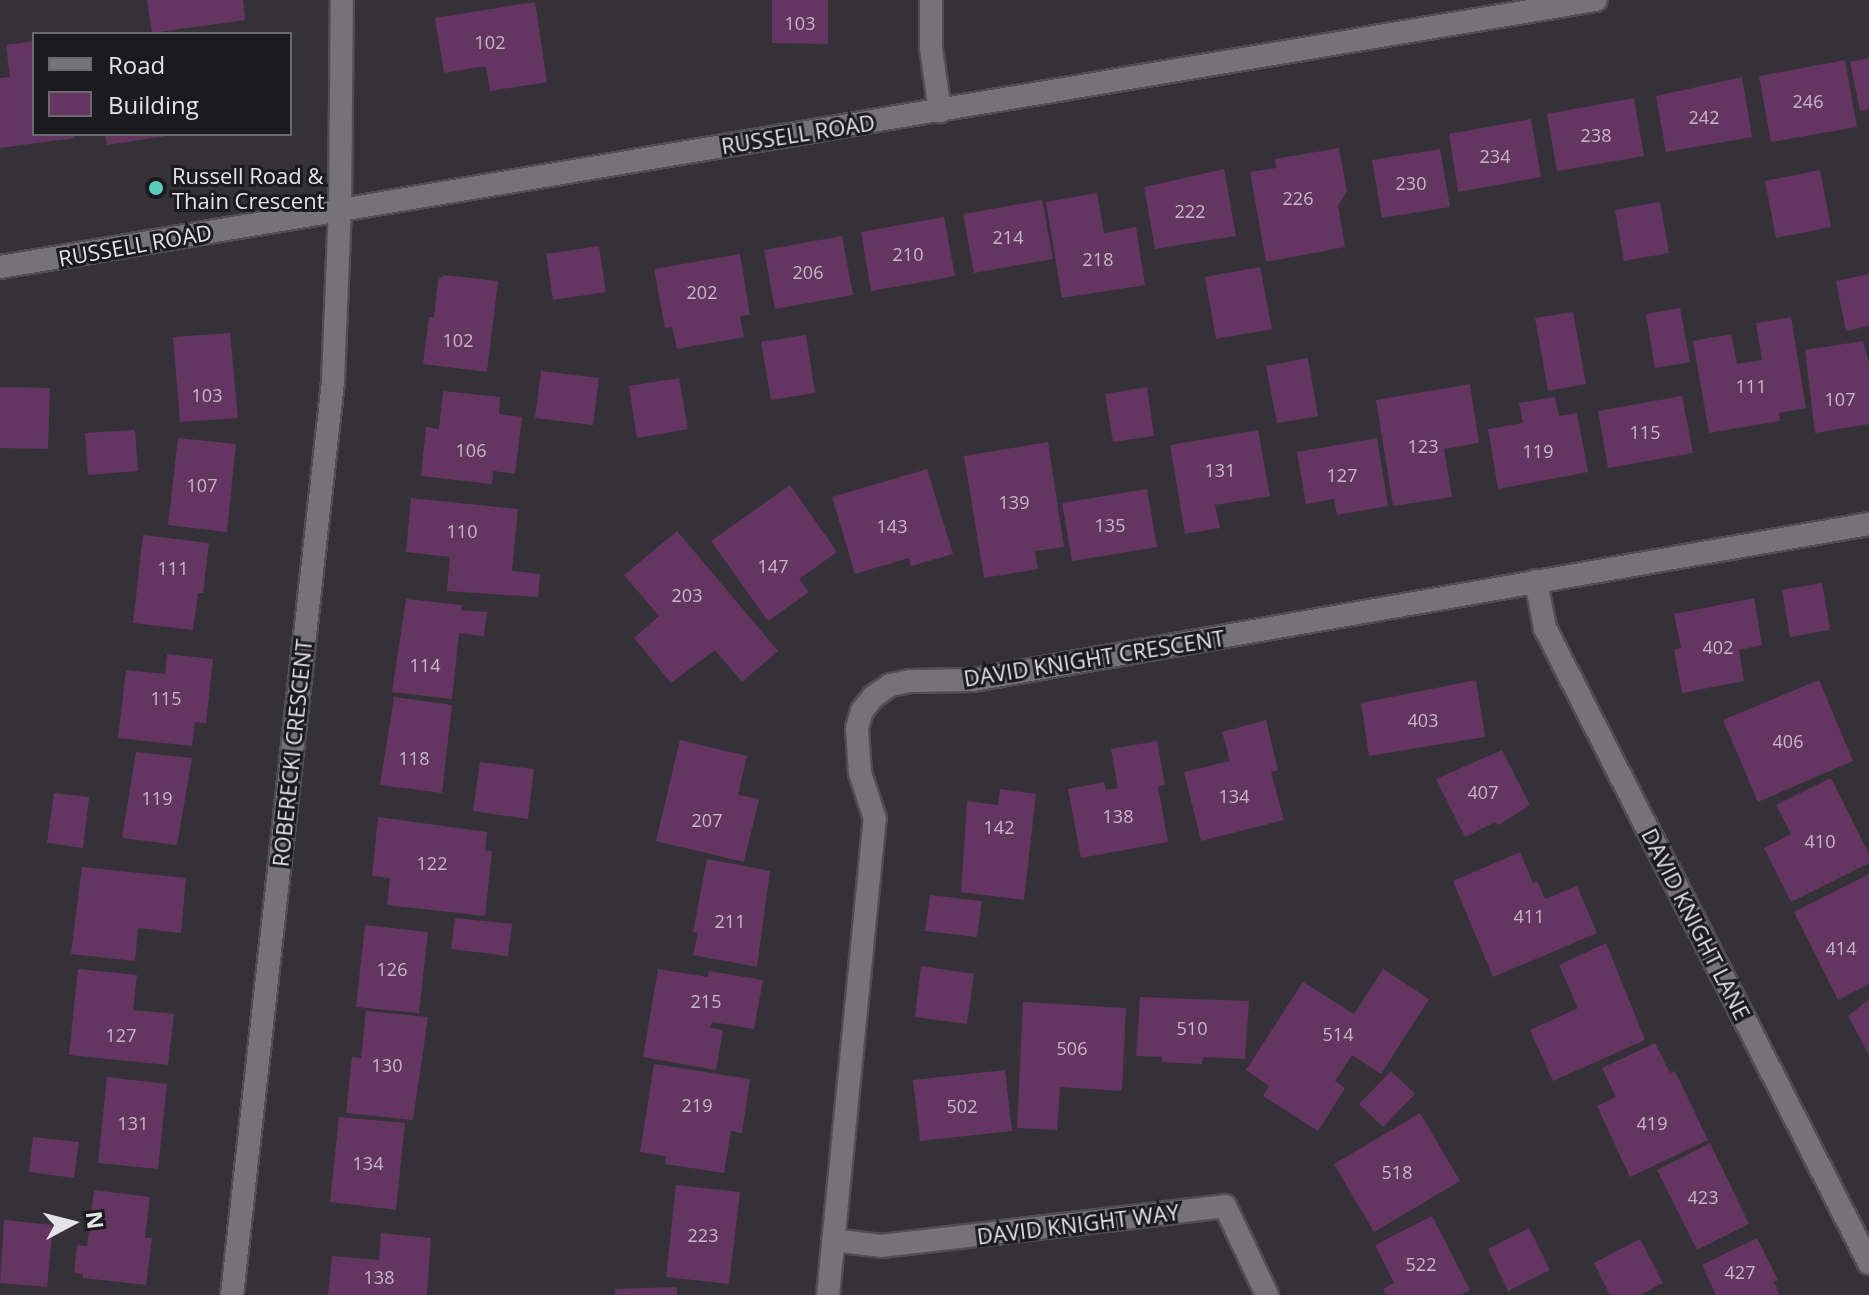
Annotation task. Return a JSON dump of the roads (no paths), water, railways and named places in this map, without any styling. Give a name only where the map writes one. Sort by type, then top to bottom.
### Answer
[{"type":"street","name":"ROBERECKI CRESCENT","points":[[232,1295],[333,381],[340,210],[342,0]]},
{"type":"street","points":[[931,0],[931,48],[940,111]]},
{"type":"street","name":"RUSSELL ROAD","points":[[0,267],[1596,0]]},
{"type":"street","name":"DAVID KNIGHT CRESCENT","points":[[828,1295],[875,819],[860,773],[857,728],[862,711],[873,697],[890,685],[911,681],[973,680],[1869,524]]},
{"type":"street","name":"DAVID KNIGHT LANE","points":[[1536,581],[1545,628],[1869,1263]]},
{"type":"street","name":"DAVID KNIGHT WAY","points":[[833,1240],[881,1246],[1225,1206],[1267,1295]]},
{"type":"place","name":"Russell Road & Thain Crescent","points":[[156,188]]}]
